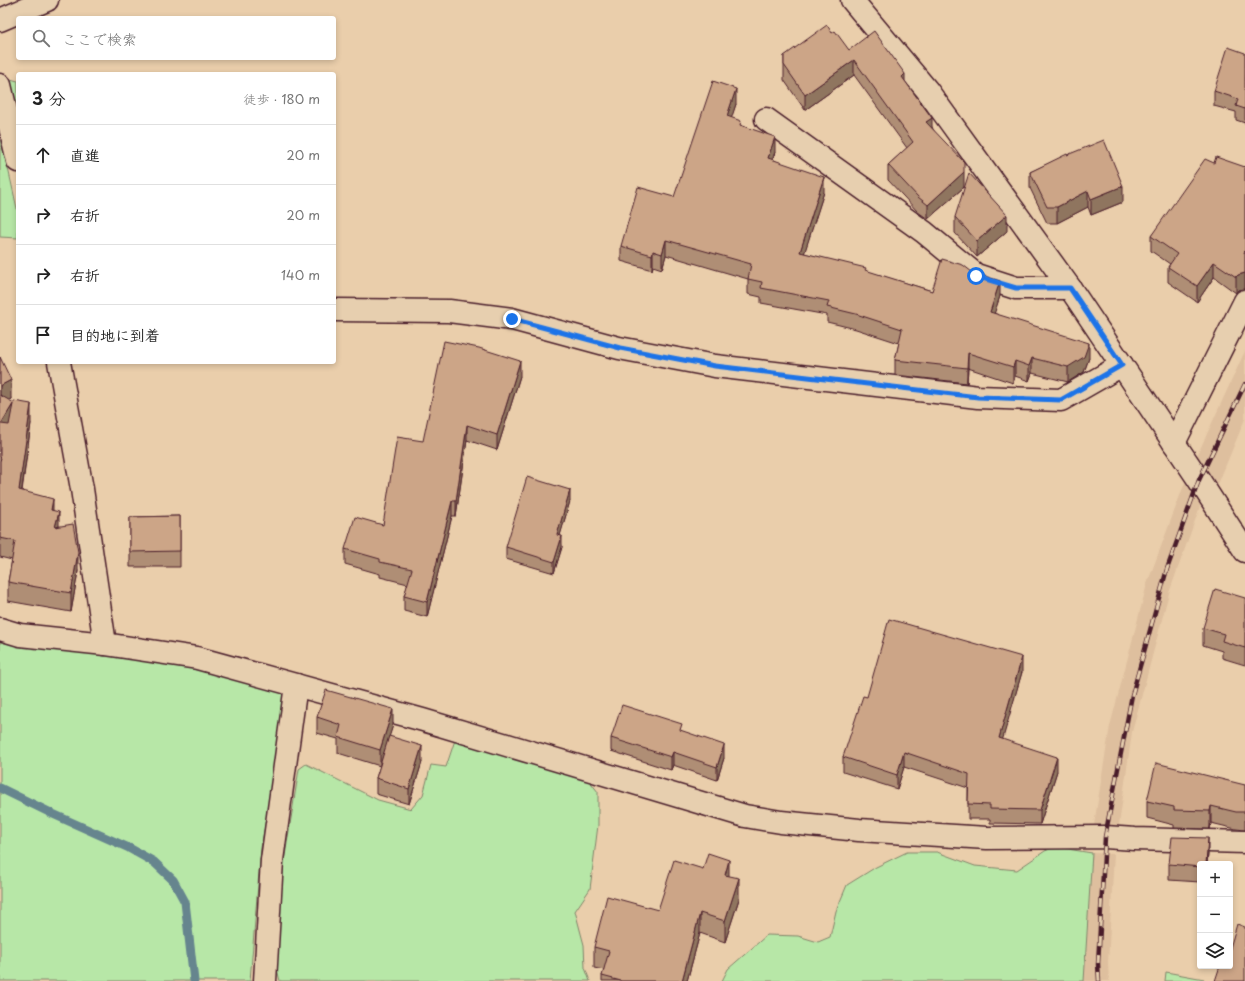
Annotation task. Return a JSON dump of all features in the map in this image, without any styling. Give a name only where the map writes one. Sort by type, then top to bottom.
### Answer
[{"type":"street","points":[[0,20],[47,0]]},
{"type":"street","points":[[852,0],[927,90],[1070,288],[1245,551]]},
{"type":"street","points":[[0,85],[16,153]]},
{"type":"street","points":[[766,119],[924,232],[976,276],[1016,288],[1070,288]]},
{"type":"street","points":[[1174,443],[1245,300]]},
{"type":"street","points":[[336,310],[449,311],[512,319],[620,348],[715,366],[978,397],[1061,400],[1122,365]]},
{"type":"street","points":[[59,364],[82,489],[105,644]]},
{"type":"street","points":[[0,629],[20,635],[105,644],[197,658],[423,720],[745,816],[781,822],[859,830],[987,838],[1106,837],[1135,840],[1245,842]]},
{"type":"street","points":[[265,981],[272,860],[296,685]]},
{"type":"shaded area","points":[[1245,351],[1245,419],[1216,489],[1195,460]]},
{"type":"shaded area","points":[[1187,477],[1202,501],[1169,593],[1132,732],[1118,832],[1093,831],[1110,726],[1147,584]]},
{"type":"shaded area","points":[[1092,853],[1114,854],[1108,963],[1109,981],[1084,981]]},
{"type":"green space","points":[[10,79],[16,80],[16,105]]},
{"type":"green space","points":[[0,132],[16,204],[16,238],[0,237]]},
{"type":"green space","points":[[0,636],[194,666],[289,691],[261,848],[250,981],[0,981]]},
{"type":"green space","points":[[456,737],[585,775],[598,792],[598,825],[590,889],[575,911],[584,945],[585,968],[590,981],[280,981],[275,961],[284,862],[299,769],[306,764],[378,800],[411,809],[423,795],[431,765],[446,767]]},
{"type":"green space","points":[[1055,847],[1092,853],[1084,981],[722,981],[728,969],[767,935],[798,936],[818,942],[830,937],[836,911],[847,885],[876,867],[907,852],[937,852],[975,866],[1017,870],[1045,851]]},
{"type":"green space","points":[[1166,972],[1204,979],[1203,981],[1165,981]]},
{"type":"building","points":[[827,25],[832,33],[835,31],[849,50],[874,31],[905,74],[902,77],[932,118],[926,122],[964,162],[964,172],[928,205],[918,197],[888,165],[913,142],[854,60],[805,95],[784,65],[784,56]]},
{"type":"building","points":[[1228,47],[1245,53],[1245,109],[1236,106],[1238,99],[1214,91]]},
{"type":"building","points":[[713,81],[736,89],[727,116],[741,121],[740,125],[775,137],[768,158],[824,177],[800,252],[866,268],[865,270],[932,291],[942,259],[963,265],[972,272],[1000,281],[990,312],[1089,343],[1084,357],[1068,367],[1032,358],[1029,366],[1015,361],[1013,367],[968,353],[967,368],[895,360],[902,329],[856,314],[827,307],[829,301],[761,288],[762,282],[748,279],[751,264],[666,240],[662,254],[653,251],[652,255],[621,246],[638,187],[674,197]]},
{"type":"building","points":[[1104,140],[1123,186],[1091,199],[1088,191],[1057,207],[1047,207],[1030,172],[1067,154]]},
{"type":"building","points":[[1216,157],[1245,167],[1245,273],[1236,277],[1214,262],[1197,286],[1168,267],[1177,254],[1151,236],[1205,159],[1214,163]]},
{"type":"building","points":[[969,173],[1007,215],[977,241],[955,217]]},
{"type":"building","points":[[444,341],[479,348],[520,361],[497,435],[467,425],[456,501],[452,501],[427,602],[404,596],[412,569],[380,562],[380,559],[345,549],[355,517],[383,525],[397,437],[423,441]]},
{"type":"building","points":[[0,357],[11,380],[0,386]]},
{"type":"building","points":[[0,395],[14,403],[14,401],[31,404],[19,490],[53,499],[51,510],[59,512],[55,527],[73,524],[78,552],[71,593],[8,582],[15,541],[0,538]],"holes":[[[13,404],[9,425],[1,424]]]},
{"type":"building","points":[[527,477],[570,490],[557,535],[562,536],[554,562],[506,547]]},
{"type":"building","points":[[180,516],[180,551],[130,552],[130,517]]},
{"type":"building","points":[[1215,589],[1245,598],[1245,648],[1222,641],[1224,634],[1203,628]]},
{"type":"building","points":[[889,619],[1022,657],[999,738],[1057,757],[1040,810],[990,809],[990,805],[968,804],[969,774],[904,752],[897,775],[843,757],[863,696],[867,697]]},
{"type":"building","points":[[326,690],[393,709],[380,750],[338,737],[341,725],[317,717]]},
{"type":"building","points":[[622,705],[682,724],[680,730],[724,745],[717,767],[673,752],[671,757],[611,738]]},
{"type":"building","points":[[389,736],[422,746],[409,789],[376,778]]},
{"type":"building","points":[[1156,763],[1245,785],[1245,812],[1236,812],[1211,806],[1210,811],[1174,810],[1174,807],[1147,801]]},
{"type":"building","points":[[1172,837],[1208,838],[1206,861],[1197,861],[1197,867],[1169,864]]},
{"type":"building","points":[[708,853],[729,860],[725,875],[739,878],[725,921],[700,913],[682,981],[621,981],[602,976],[609,951],[594,947],[607,896],[658,910],[674,860],[703,869]]},
{"type":"building","points":[[1237,924],[1245,927],[1245,981],[1215,981],[1219,969],[1233,969],[1233,938]]},
{"type":"waterway","points":[[0,788],[53,814],[129,848],[154,862],[173,880],[185,902],[194,981]]},
{"type":"railway","points":[[1099,981],[1098,964],[1105,837],[1132,695],[1167,569],[1199,480],[1245,384]]},
{"type":"route","points":[[512,319],[620,348],[715,366],[978,397],[1061,400],[1122,365],[1070,288],[1016,288],[976,276]]}]
